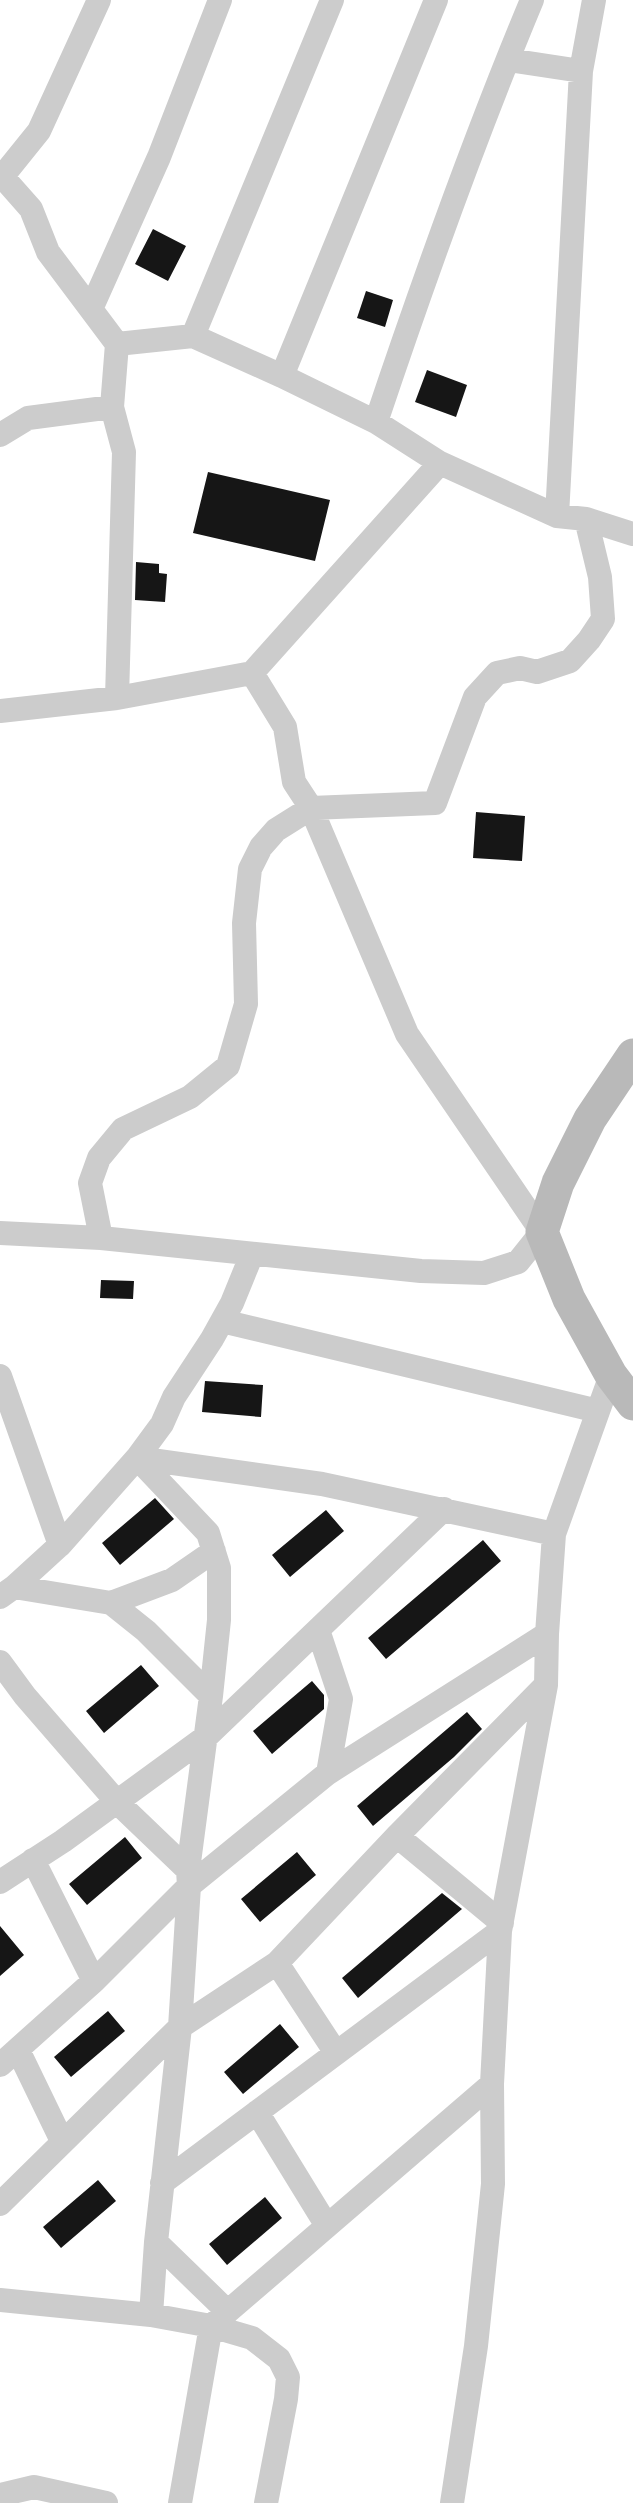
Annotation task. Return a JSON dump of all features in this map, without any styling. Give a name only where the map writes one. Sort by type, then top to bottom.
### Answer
[{"type":"street","points":[[99,0],[39,131],[1,176],[31,209],[48,252],[117,344],[112,407],[124,452],[117,698]]},
{"type":"street","points":[[91,309],[159,157],[220,0]]},
{"type":"street","points":[[193,336],[332,0]]},
{"type":"street","points":[[282,376],[436,0]]},
{"type":"street","points":[[376,422],[472,145],[532,0]]},
{"type":"street","points":[[557,516],[581,71],[594,0]]},
{"type":"street","points":[[509,60],[581,71]]},
{"type":"street","points":[[117,344],[193,336],[376,422],[440,463],[557,516],[586,519],[633,534]]},
{"type":"street","points":[[0,435],[28,418],[112,407]]},
{"type":"street","points":[[0,710],[117,698],[252,673],[440,463]]},
{"type":"street","points":[[101,1238],[90,1183],[99,1158],[123,1129],[190,1097],[228,1066],[246,1004],[244,923],[250,869],[261,847],[276,830],[311,808],[435,803],[475,697],[497,673],[520,668],[537,672],[570,661],[603,619],[600,577],[586,519]]},
{"type":"street","points":[[252,673],[285,727],[294,782],[311,808],[407,1034],[542,1232],[569,1299],[611,1375],[633,1404]]},
{"type":"street","points":[[0,1233],[101,1238],[421,1271],[484,1273],[518,1262],[542,1232],[558,1183],[590,1119],[633,1055]]},
{"type":"street","points":[[7,1592],[60,1545],[137,1458],[162,1424],[174,1397],[232,1303],[252,1254]]},
{"type":"street","points":[[222,1321],[598,1411]]},
{"type":"street","points":[[452,2503],[476,2346],[493,2183],[492,2084],[501,1927],[546,1685],[554,1534],[611,1375]]},
{"type":"street","points":[[0,1376],[60,1545]]},
{"type":"street","points":[[137,1458],[322,1484],[554,1534]]},
{"type":"street","points":[[137,1458],[208,1532],[219,1568],[219,1620],[189,1878],[180,2027],[156,2242],[151,2315]]},
{"type":"street","points":[[0,1882],[207,1736],[444,1509]]},
{"type":"street","points":[[7,1592],[111,1603],[172,1580],[214,1551]]},
{"type":"street","points":[[111,1603],[146,1631],[211,1696]]},
{"type":"street","points":[[318,1630],[341,1699],[328,1773]]},
{"type":"street","points":[[62,2141],[9,2057],[94,1981],[189,1878],[328,1773],[547,1633]]},
{"type":"street","points":[[0,1662],[25,1696],[117,1802],[189,1878]]},
{"type":"street","points":[[0,2204],[180,2027],[277,1964],[397,1836],[546,1685]]},
{"type":"street","points":[[397,1836],[501,1927]]},
{"type":"street","points":[[33,1860],[94,1981]]},
{"type":"street","points":[[162,2183],[501,1927]]},
{"type":"street","points":[[277,1964],[336,2053]]},
{"type":"street","points":[[180,2503],[219,2319],[492,2084]]},
{"type":"street","points":[[257,2112],[327,2226]]},
{"type":"street","points":[[156,2242],[219,2319],[252,2338],[279,2359],[288,2376],[266,2503]]},
{"type":"street","points":[[0,2300],[219,2319]]},
{"type":"street","points":[[0,2495],[34,2487],[106,2503]]},
{"type":"building","points":[[153,229],[186,246],[168,281],[135,264]]},
{"type":"building","points":[[366,291],[393,300],[385,327],[357,318]]},
{"type":"building","points":[[427,370],[467,385],[456,417],[415,402]]},
{"type":"building","points":[[208,472],[330,500],[315,561],[193,533]]},
{"type":"building","points":[[136,562],[159,564],[159,573],[167,574],[165,602],[135,600]]},
{"type":"building","points":[[476,812],[525,816],[522,861],[473,858]]},
{"type":"building","points":[[101,1280],[134,1281],[133,1299],[100,1298]]},
{"type":"building","points":[[205,1381],[263,1385],[261,1417],[202,1412]]},
{"type":"building","points":[[155,1498],[174,1519],[120,1565],[102,1543]]},
{"type":"building","points":[[326,1510],[344,1531],[290,1577],[272,1555]]},
{"type":"building","points":[[483,1540],[501,1561],[386,1659],[368,1638]]},
{"type":"building","points":[[141,1665],[159,1686],[104,1733],[86,1711]]},
{"type":"building","points":[[312,1681],[324,1695],[324,1709],[272,1754],[253,1731]]},
{"type":"building","points":[[467,1712],[482,1729],[454,1757],[373,1826],[357,1806]]},
{"type":"building","points":[[125,1837],[142,1858],[87,1905],[69,1884]]},
{"type":"building","points":[[297,1852],[316,1875],[260,1922],[241,1899]]},
{"type":"building","points":[[442,1893],[462,1909],[358,1998],[342,1978]]},
{"type":"building","points":[[0,1926],[24,1955],[0,1976]]},
{"type":"building","points":[[108,2011],[125,2031],[71,2077],[54,2057]]},
{"type":"building","points":[[280,2024],[299,2047],[243,2094],[224,2072]]},
{"type":"building","points":[[98,2180],[116,2201],[61,2248],[43,2227]]},
{"type":"building","points":[[265,2197],[282,2218],[227,2265],[209,2244]]}]
